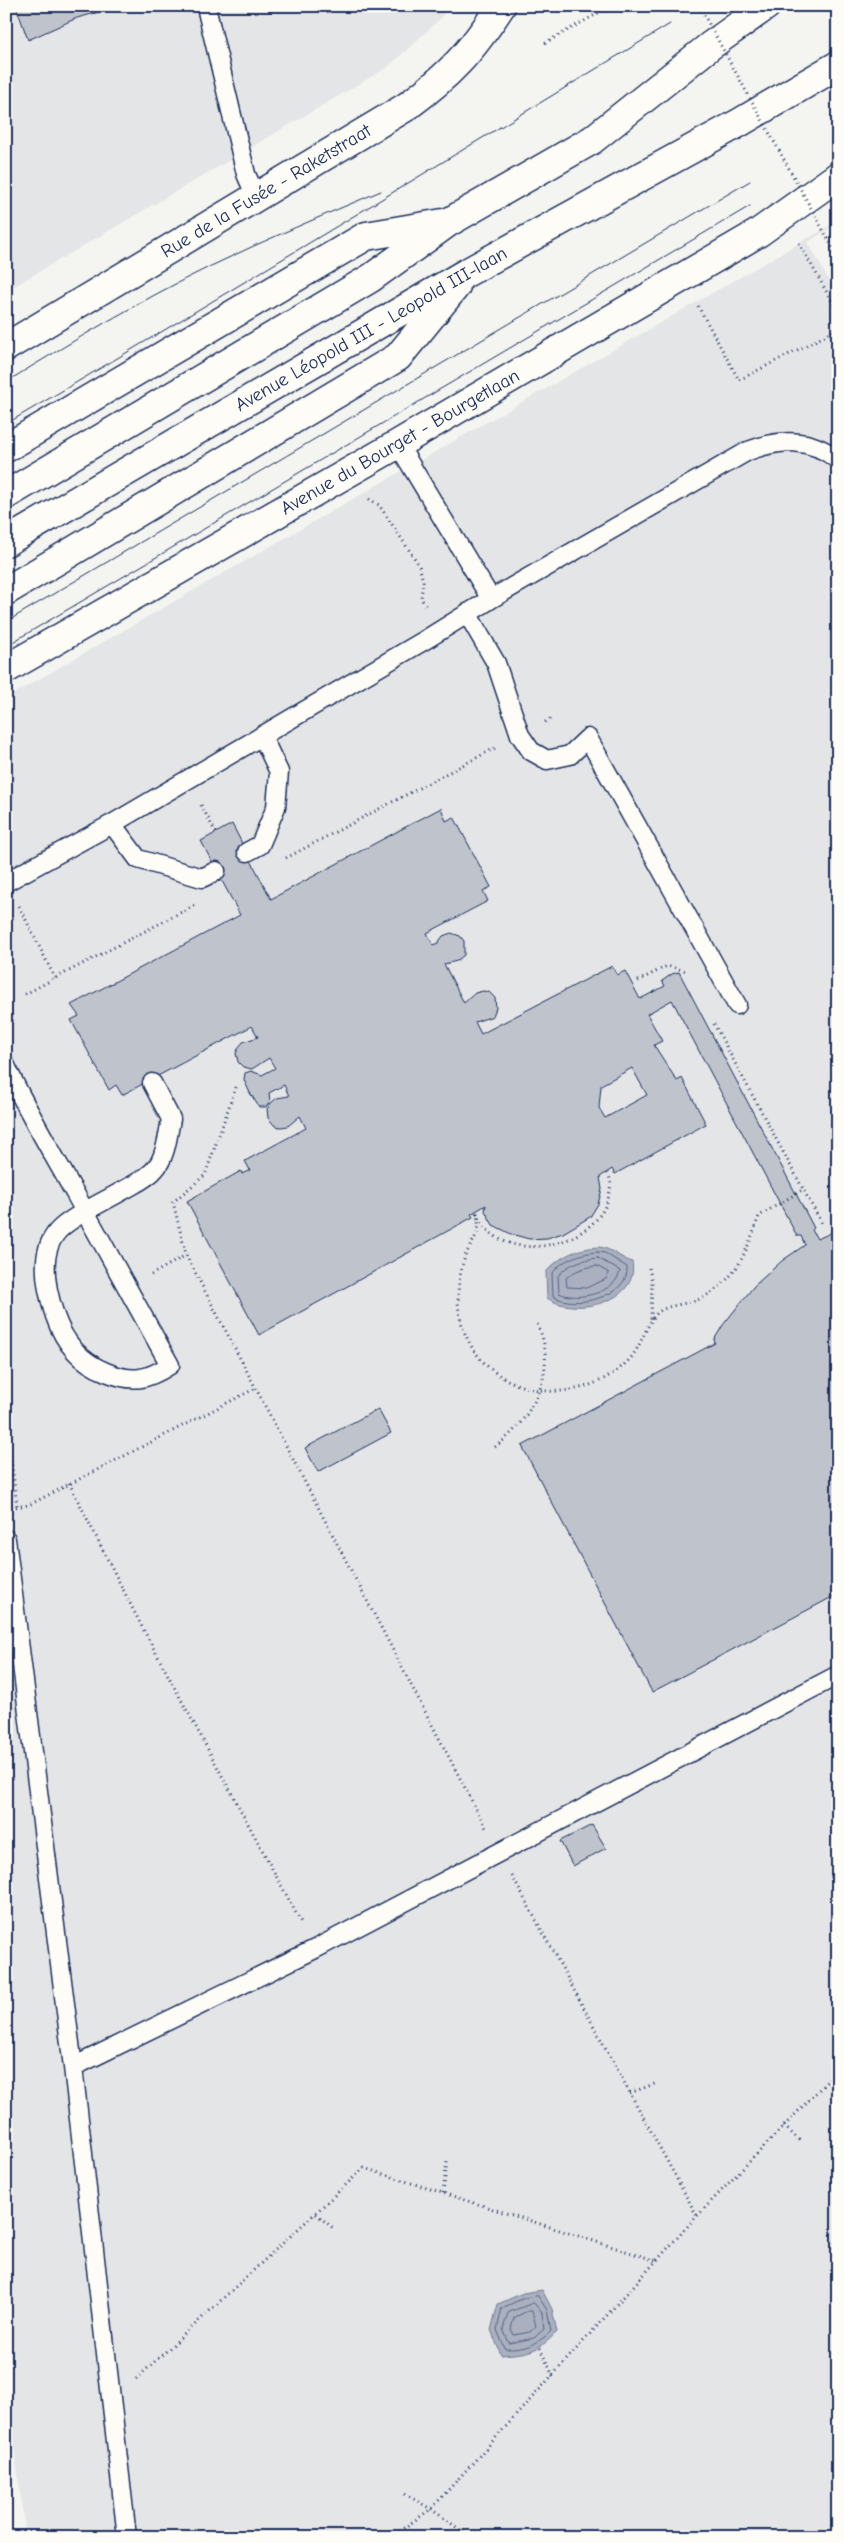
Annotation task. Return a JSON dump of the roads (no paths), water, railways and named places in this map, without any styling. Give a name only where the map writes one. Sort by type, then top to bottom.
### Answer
[{"type":"main road","name":"Rue de la Fusée - Raketstraat","points":[[6,346],[406,107],[436,85],[461,62],[501,6]]},
{"type":"main road","points":[[6,495],[371,278],[449,222],[592,140],[699,54],[766,6]]},
{"type":"main road","name":"Avenue Léopold III - Leopold III-laan","points":[[6,542],[466,273],[838,65]]},
{"type":"main road","name":"Avenue du Bourget - Bourgetlaan","points":[[6,669],[398,444],[758,233],[837,176]]},
{"type":"main road","points":[[6,448],[366,236],[449,222]]},
{"type":"main road","points":[[6,591],[398,357],[466,273]]},
{"type":"lane","points":[[207,11],[244,163],[256,197]]},
{"type":"lane","points":[[6,882],[112,824],[425,640],[467,613],[748,451],[775,442],[802,442],[815,446],[838,460]]},
{"type":"lane","points":[[398,444],[491,599]]},
{"type":"lane","points":[[467,613],[496,663],[520,735],[531,752],[547,760],[570,754],[588,738],[737,1004]]},
{"type":"lane","points":[[248,852],[260,845],[276,807],[279,772],[262,736]]},
{"type":"lane","points":[[112,824],[138,859],[202,878],[216,871]]},
{"type":"lane","points":[[6,1066],[19,1094],[86,1213],[170,1365],[152,1377],[130,1379],[92,1366],[77,1354],[62,1335],[46,1280],[47,1248],[61,1227],[86,1213],[156,1169],[166,1146],[171,1119],[152,1083]]},
{"type":"lane","points":[[6,1539],[73,2067],[127,2537]]},
{"type":"lane","points":[[73,2067],[315,1949],[838,1675]]},
{"type":"water","points":[[599,1247],[608,1249],[632,1262],[632,1276],[626,1288],[616,1296],[588,1306],[559,1304],[547,1298],[546,1272],[551,1266],[563,1257],[576,1251]]},
{"type":"water","points":[[542,2290],[552,2309],[557,2332],[538,2348],[526,2352],[501,2355],[491,2330],[498,2304],[523,2293]]},
{"type":"tram line","points":[[6,424],[670,24]]},
{"type":"tram line","points":[[6,622],[750,181]]},
{"type":"tram line","points":[[6,382],[107,321],[185,279],[274,237],[381,191]]},
{"type":"tram line","points":[[6,646],[750,206]]}]
